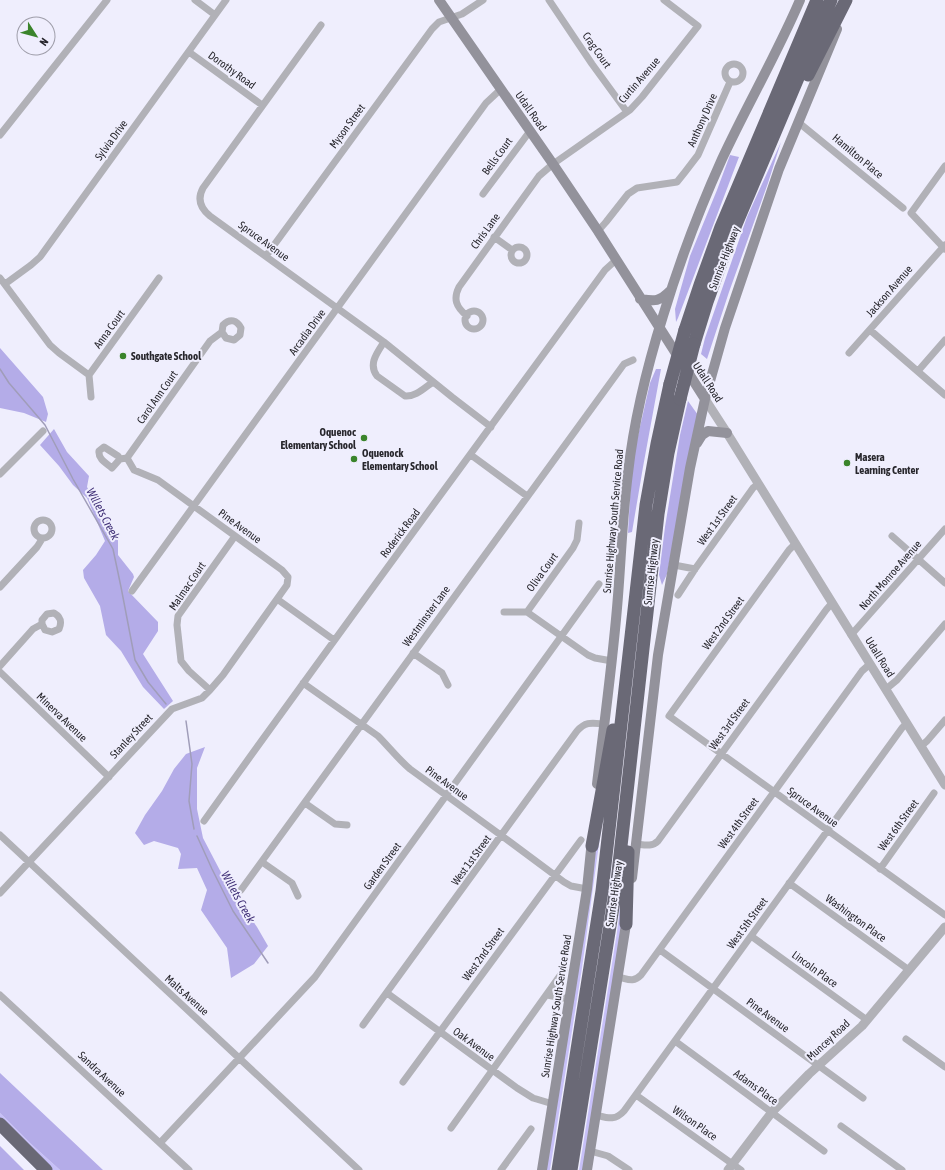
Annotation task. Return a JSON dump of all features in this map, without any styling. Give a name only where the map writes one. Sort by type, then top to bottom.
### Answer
[{"type":"highway","points":[[803,34],[814,0]]},
{"type":"highway","name":"Sunrise Highway","points":[[558,1170],[602,891],[648,497],[657,444],[670,384],[685,330],[721,227],[817,0]]},
{"type":"highway","name":"Sunrise Highway","points":[[571,1170],[616,889],[658,514],[666,461],[694,344],[705,309],[724,256],[831,0]]},
{"type":"highway","points":[[774,134],[798,94],[846,0]]},
{"type":"highway","points":[[586,843],[629,656]]},
{"type":"highway","points":[[626,924],[626,892],[630,827],[628,780]]},
{"type":"highway","points":[[0,1124],[46,1170]]},
{"type":"highway","points":[[0,1136],[34,1170]]},
{"type":"main road","name":"Udall Road","points":[[440,0],[598,231],[705,399]]},
{"type":"main road","points":[[659,328],[671,289],[693,229],[718,168],[780,44],[800,0]]},
{"type":"main road","name":"Sunrise Highway","points":[[587,1170],[626,924],[637,844],[656,675],[694,448],[705,399],[730,313],[779,169],[850,0]]},
{"type":"main road","points":[[640,299],[658,300],[663,298],[671,289]]},
{"type":"main road","name":"Sunrise Highway South Service Road","points":[[612,660],[630,456],[642,395],[659,328]]},
{"type":"main road","points":[[694,448],[702,435],[706,432],[712,431],[727,433]]},
{"type":"main road","points":[[586,843],[594,818],[612,660]]},
{"type":"main road","name":"Sunrise Highway South Service Road","points":[[542,1170],[587,889],[586,843]]},
{"type":"street","points":[[0,135],[107,0]]},
{"type":"street","points":[[195,0],[215,15]]},
{"type":"street","name":"Sylvia Drive","points":[[5,284],[40,257],[226,0]]},
{"type":"street","name":"Myson Street","points":[[266,256],[432,29],[439,22],[462,14],[483,0]]},
{"type":"street","name":"Crag Court","points":[[549,0],[592,64],[627,112]]},
{"type":"street","name":"Curtin Avenue","points":[[552,164],[627,112],[638,102],[698,26],[664,0]]},
{"type":"street","name":"Spruce Avenue","points":[[321,25],[203,188],[199,200],[201,206],[204,211],[384,342],[433,382],[491,426]]},
{"type":"street","name":"Dorothy Road","points":[[189,52],[262,105]]},
{"type":"street","name":"Anthony Drive","points":[[598,231],[604,226],[628,194],[637,188],[677,182],[698,155],[730,82]]},
{"type":"street","name":"Arcadia Drive","points":[[132,591],[486,103],[501,89]]},
{"type":"street","name":"Hamilton Place","points":[[798,122],[903,208]]},
{"type":"street","name":"Bells Court","points":[[483,194],[530,131]]},
{"type":"street","name":"Chris Lane","points":[[467,316],[455,301],[455,294],[494,237],[539,176],[552,164]]},
{"type":"street","points":[[944,247],[911,212],[945,166]]},
{"type":"street","points":[[494,237],[512,250]]},
{"type":"street","name":"Jackson Avenue","points":[[849,353],[944,247]]},
{"type":"street","name":"Roderick Road","points":[[204,821],[334,640],[491,426],[606,270],[616,260]]},
{"type":"street","points":[[0,278],[50,345],[89,375],[91,397]]},
{"type":"street","name":"Anna Court","points":[[89,375],[159,278]]},
{"type":"street","points":[[870,330],[945,395]]},
{"type":"street","name":"Carol Ann Court","points":[[124,458],[210,341],[222,332]]},
{"type":"street","points":[[918,371],[945,340]]},
{"type":"street","points":[[384,342],[373,363],[374,372],[377,376],[405,396],[410,397],[433,382]]},
{"type":"street","name":"Westminster Lane","points":[[241,890],[624,364],[633,360]]},
{"type":"street","name":"Udall Road","points":[[705,399],[945,785]]},
{"type":"street","points":[[0,474],[42,431]]},
{"type":"street","points":[[471,455],[527,496]]},
{"type":"street","name":"Pine Avenue","points":[[124,458],[134,470],[158,480],[282,570],[288,577],[287,585],[277,600]]},
{"type":"street","name":"West 1st Street","points":[[678,595],[753,488],[758,484]]},
{"type":"street","name":"Oliva Court","points":[[527,612],[573,548],[577,540],[579,522]]},
{"type":"street","name":"North Monroe Avenue","points":[[851,635],[945,529]]},
{"type":"street","name":"Malmac Court","points":[[210,690],[182,661],[177,625],[178,616],[235,536]]},
{"type":"street","points":[[892,536],[945,583]]},
{"type":"street","points":[[0,587],[37,547],[42,538]]},
{"type":"street","name":"West 2nd Street","points":[[669,716],[789,550],[795,544]]},
{"type":"street","points":[[674,565],[695,569]]},
{"type":"street","name":"Garden Street","points":[[160,1143],[315,977],[599,584]]},
{"type":"street","points":[[277,600],[334,640]]},
{"type":"street","name":"Stanley Street","points":[[0,892],[172,709],[202,698],[210,690],[223,675],[277,600]]},
{"type":"street","name":"West 3rd Street","points":[[637,844],[649,846],[656,843],[832,603]]},
{"type":"street","points":[[504,612],[527,612],[592,657],[612,660]]},
{"type":"street","points":[[0,666],[33,629],[42,624]]},
{"type":"street","points":[[886,689],[897,680],[945,624]]},
{"type":"street","points":[[413,653],[442,673],[448,685]]},
{"type":"street","name":"West 4th Street","points":[[618,977],[630,980],[637,979],[641,975],[862,671],[870,664]]},
{"type":"street","name":"Minerva Avenue","points":[[0,672],[109,777]]},
{"type":"street","name":"Pine Avenue","points":[[303,683],[387,744],[401,761],[410,769],[554,875],[571,886],[587,889]]},
{"type":"street","name":"Spruce Avenue","points":[[669,716],[945,915]]},
{"type":"street","points":[[921,746],[945,720]]},
{"type":"street","name":"West 1st Street","points":[[363,1026],[577,731],[582,726],[589,723],[604,724]]},
{"type":"street","name":"West 5th Street","points":[[596,1116],[612,1118],[617,1117],[624,1111],[827,830],[907,723]]},
{"type":"street","name":"West 6th Street","points":[[880,869],[934,793]]},
{"type":"street","points":[[305,803],[335,824],[346,825]]},
{"type":"street","name":"Malts Avenue","points":[[0,835],[359,1170]]},
{"type":"street","name":"West 2nd Street","points":[[403,1082],[554,875],[586,843]]},
{"type":"street","points":[[262,862],[292,883],[298,896]]},
{"type":"street","name":"Washington Place","points":[[789,883],[909,970]]},
{"type":"street","name":"Muncey Road","points":[[730,1167],[772,1112],[867,1020],[945,927]]},
{"type":"street","name":"Lincoln Place","points":[[751,936],[867,1020]]},
{"type":"street","name":"Pine Avenue","points":[[660,950],[863,1098]]},
{"type":"street","points":[[451,1128],[564,970]]},
{"type":"street","name":"Oak Avenue","points":[[388,993],[439,1032],[526,1094],[553,1104]]},
{"type":"street","points":[[547,994],[569,999]]},
{"type":"street","name":"Sandra Avenue","points":[[0,995],[189,1170]]},
{"type":"street","points":[[906,1039],[945,1067]]},
{"type":"street","name":"Adams Place","points":[[675,1041],[824,1150]]},
{"type":"street","name":"Wilson Place","points":[[636,1095],[730,1167],[741,1170]]},
{"type":"street","points":[[841,1126],[902,1170]]},
{"type":"street","points":[[500,1170],[531,1129]]},
{"type":"street","points":[[590,1151],[608,1156],[629,1170]]},
{"type":"shaded area","points":[[781,142],[707,359],[701,354],[705,338],[747,217]]},
{"type":"shaded area","points":[[730,155],[739,157],[676,322],[675,309],[690,256]]},
{"type":"shaded area","points":[[0,348],[43,397],[48,414],[46,422],[24,413],[0,408]]},
{"type":"shaded area","points":[[656,369],[661,369],[632,532],[628,533],[632,462],[650,383]]},
{"type":"shaded area","points":[[688,401],[698,415],[667,574],[662,585],[659,575],[665,527],[680,435]]},
{"type":"shaded area","points":[[54,429],[67,452],[89,476],[87,487],[100,510],[116,531],[118,537],[118,555],[134,577],[128,591],[158,622],[158,631],[143,654],[173,701],[164,709],[143,687],[121,651],[106,635],[100,606],[84,578],[83,570],[96,555],[105,541],[87,498],[73,485],[59,466],[40,445]]},
{"type":"shaded area","points":[[205,747],[197,768],[197,809],[203,838],[226,882],[257,927],[268,946],[254,964],[231,978],[227,948],[201,910],[207,890],[197,868],[178,869],[181,854],[178,848],[154,841],[144,845],[135,833],[145,815],[162,791],[174,769],[186,754]]},
{"type":"shaded area","points":[[605,800],[582,968],[550,1170],[546,1170],[597,824]]},
{"type":"shaded area","points":[[622,890],[621,931],[583,1170],[579,1170],[617,932]]},
{"type":"shaded area","points":[[0,1073],[103,1170],[60,1170],[30,1143],[0,1113]]},
{"type":"shaded area","points":[[0,1113],[60,1170],[51,1170],[0,1120]]},
{"type":"shaded area","points":[[0,1146],[24,1170],[0,1170]]},
{"type":"waterway","name":"Willets Creek","points":[[0,369],[9,383],[45,425],[73,479],[113,549],[135,660],[148,682],[166,704]]},
{"type":"waterway","name":"Willets Creek","points":[[186,721],[192,764],[189,801],[194,829]]},
{"type":"waterway","name":"Willets Creek","points":[[197,836],[233,911],[268,963]]},
{"type":"place","name":"Southgate School","points":[[123,356]]},
{"type":"place","name":"Oquenoc Elementary School","points":[[364,438]]},
{"type":"place","name":"Oquenock Elementary School","points":[[354,459]]},
{"type":"place","name":"Masera Learning Center","points":[[847,463]]}]
